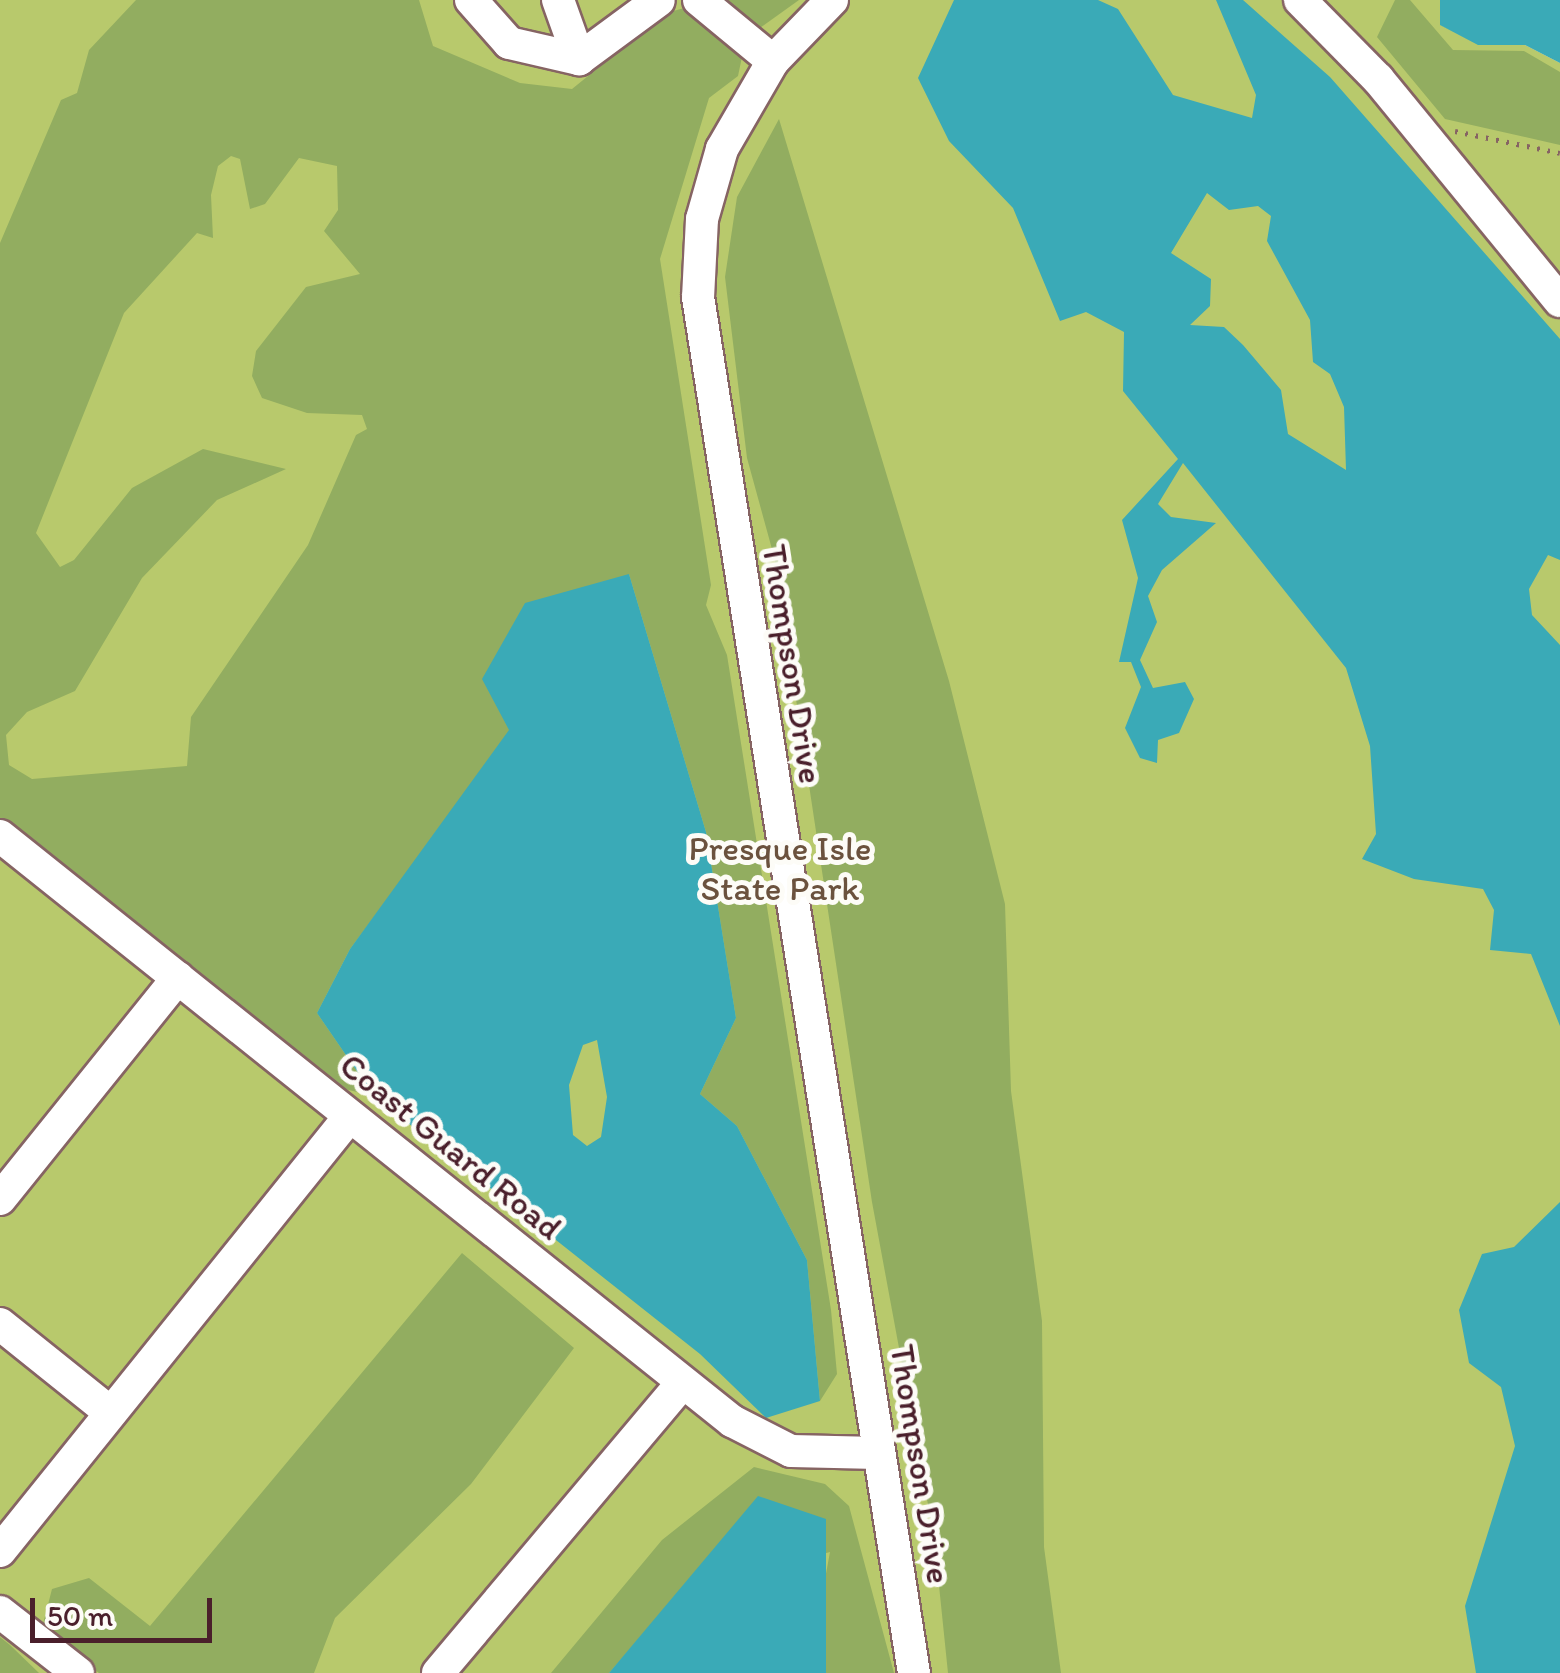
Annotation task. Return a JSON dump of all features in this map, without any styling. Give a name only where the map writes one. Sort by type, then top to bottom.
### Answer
[{"type":"street","points":[[558,0],[579,59]]},
{"type":"street","points":[[476,1],[508,43],[579,59],[659,0]]},
{"type":"street","points":[[699,0],[774,61]]},
{"type":"street","name":"Thompson Drive","points":[[832,0],[774,61],[711,180],[698,256],[701,338],[914,1673]]},
{"type":"street","points":[[1300,0],[1378,79],[1560,301]]},
{"type":"street","name":"Coast Guard Road","points":[[5,852],[178,978],[682,1383],[760,1440],[791,1450],[878,1453]]},
{"type":"street","points":[[0,1199],[178,978]]},
{"type":"street","points":[[0,1551],[350,1116]]},
{"type":"street","points":[[0,1324],[110,1412]]},
{"type":"street","points":[[438,1673],[682,1383]]},
{"type":"street","points":[[0,1612],[78,1673]]},
{"type":"green space","name":"Presque Isle State Park","points":[[0,0],[1440,0],[1441,25],[1478,44],[1525,45],[1560,63],[1560,1673],[0,1673]]},
{"type":"green space","points":[[136,0],[419,0],[433,46],[520,83],[572,89],[666,13],[688,7],[742,57],[738,76],[709,98],[660,259],[711,585],[706,605],[727,655],[831,1310],[837,1374],[820,1401],[807,1260],[737,1126],[700,1094],[736,1018],[706,832],[629,574],[350,949],[317,1013],[374,1096],[336,1087],[0,821],[0,243],[61,100],[77,93],[89,50]],"holes":[[[231,156],[240,159],[250,209],[265,204],[299,158],[337,166],[338,210],[324,231],[360,274],[306,287],[256,351],[252,376],[262,398],[307,413],[362,415],[367,429],[356,435],[308,545],[191,717],[187,766],[32,779],[9,765],[6,735],[27,712],[75,691],[142,578],[217,500],[286,469],[203,449],[132,488],[74,560],[60,567],[36,533],[124,313],[197,233],[213,238],[211,195],[218,166]]]},
{"type":"green space","points":[[709,0],[799,0],[757,30]]},
{"type":"green space","points":[[1395,0],[1410,0],[1453,50],[1524,51],[1560,72],[1560,145],[1445,119],[1377,37]]},
{"type":"green space","points":[[779,119],[949,681],[1005,904],[1011,1091],[1042,1321],[1044,1547],[1061,1673],[948,1673],[934,1537],[872,1202],[775,560],[747,458],[725,277],[737,197]]},
{"type":"green space","points":[[462,1253],[574,1348],[471,1484],[335,1618],[314,1673],[99,1673],[42,1628],[52,1589],[89,1578],[150,1626]]},
{"type":"green space","points":[[754,1467],[825,1484],[849,1506],[894,1673],[826,1673],[820,1606],[830,1552],[679,1593],[609,1673],[551,1673],[662,1540]]},
{"type":"green space","points":[[0,1637],[10,1645],[39,1673],[0,1673]]},
{"type":"water","points":[[954,0],[1098,0],[1118,9],[1173,95],[1252,118],[1256,95],[1216,0],[1243,0],[1330,77],[1560,339],[1560,560],[1548,555],[1529,589],[1532,615],[1560,645],[1560,1026],[1531,954],[1490,950],[1494,910],[1483,889],[1414,879],[1362,859],[1376,834],[1370,746],[1346,668],[1183,463],[1158,504],[1171,517],[1216,523],[1162,570],[1148,596],[1157,622],[1140,660],[1153,688],[1185,682],[1194,699],[1179,733],[1158,740],[1157,763],[1140,758],[1125,728],[1141,687],[1131,662],[1119,662],[1138,578],[1122,520],[1178,459],[1123,391],[1124,332],[1086,312],[1060,321],[1013,208],[949,141],[918,78]],"holes":[[[1207,193],[1229,210],[1258,206],[1271,216],[1267,241],[1310,320],[1313,362],[1330,374],[1344,407],[1346,470],[1288,434],[1281,390],[1224,327],[1190,325],[1210,306],[1211,279],[1171,253]]]},
{"type":"water","points":[[1440,0],[1560,0],[1560,63],[1525,45],[1478,45],[1440,25]]},
{"type":"water","points":[[629,574],[706,832],[736,1018],[700,1094],[737,1126],[807,1260],[820,1401],[766,1418],[700,1354],[374,1096],[317,1013],[350,949],[509,730],[482,679],[525,603]],"holes":[[[597,1040],[607,1097],[601,1137],[587,1146],[573,1135],[569,1085],[583,1045]]]},
{"type":"water","points":[[1560,1202],[1560,1673],[1476,1673],[1465,1606],[1515,1446],[1501,1387],[1469,1363],[1459,1310],[1482,1254],[1514,1247]]},
{"type":"water","points":[[758,1496],[826,1519],[826,1673],[609,1673]]}]
